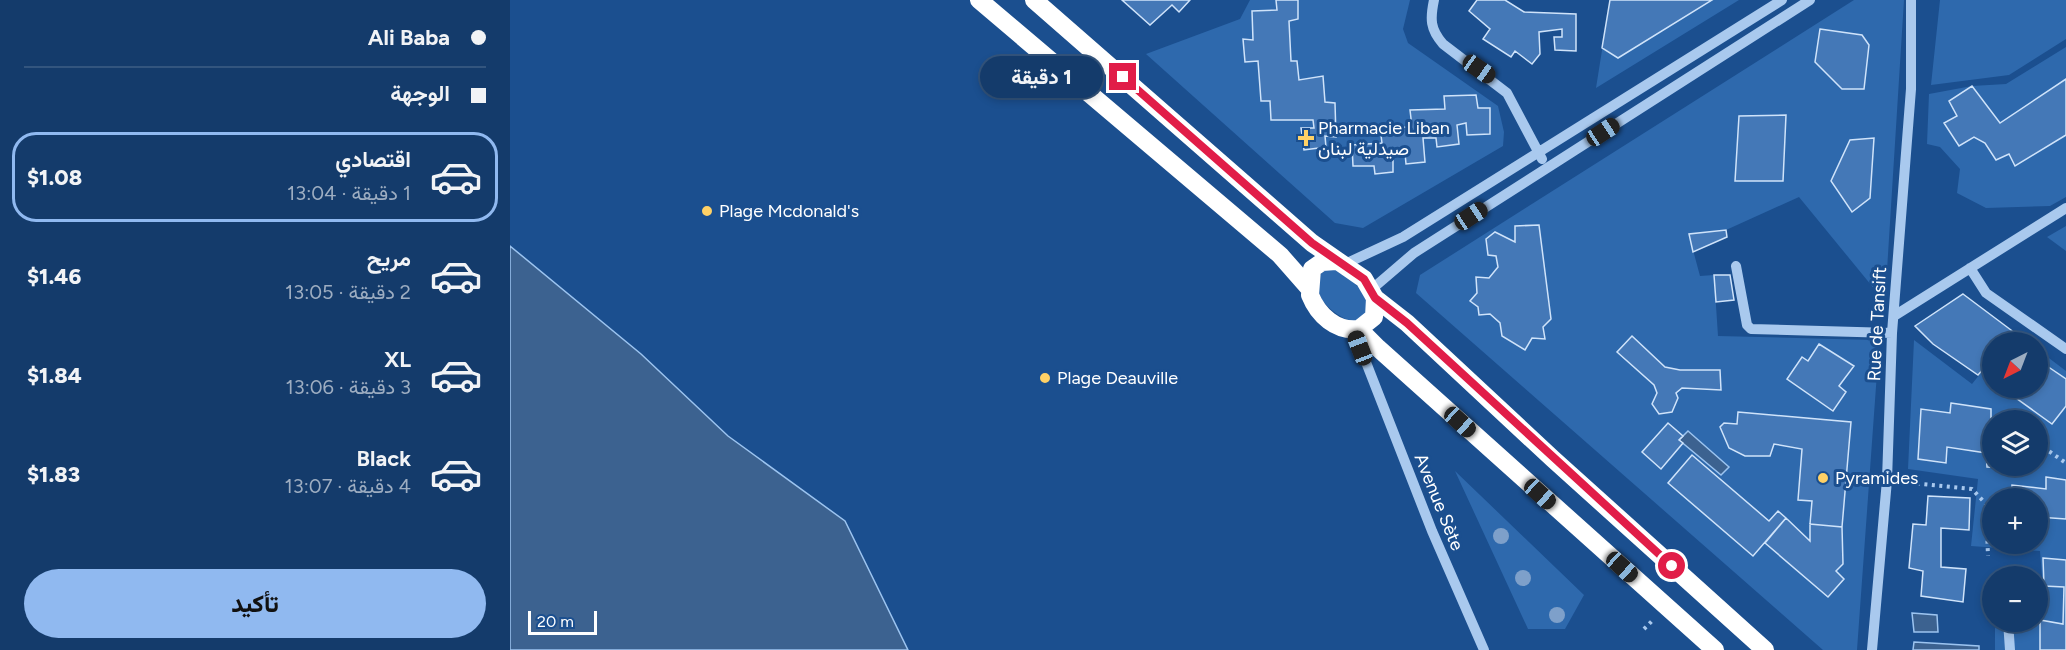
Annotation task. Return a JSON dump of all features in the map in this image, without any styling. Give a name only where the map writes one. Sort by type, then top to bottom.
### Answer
[{"type":"highway","points":[[979,0],[1280,255],[1309,288],[1313,303],[1328,320],[1339,326],[1356,329],[1715,650]]},
{"type":"highway","points":[[1034,0],[1312,243],[1341,262],[1544,451],[1765,650]]},
{"type":"highway","points":[[1309,288],[1314,267],[1322,262],[1341,262]]},
{"type":"highway","points":[[1356,329],[1374,317],[1374,293]]},
{"type":"street","points":[[1434,0],[1431,16],[1434,34],[1443,44],[1507,93],[1548,167]]},
{"type":"street","points":[[1341,262],[1403,237],[1782,0]]},
{"type":"street","points":[[1374,293],[1414,253],[1810,0]]},
{"type":"street","name":"Rue de Tansift","points":[[1872,650],[1887,480],[1892,333],[1911,89],[1911,0]]},
{"type":"street","points":[[1894,316],[2066,207]]},
{"type":"street","points":[[1736,266],[1747,325],[1751,328],[1892,333]]},
{"type":"street","points":[[1970,268],[1986,293],[2066,349]]},
{"type":"street","name":"Avenue Sète","points":[[1356,329],[1367,366],[1432,531],[1484,650]]},
{"type":"street","points":[[2009,632],[2010,650]]},
{"type":"path","points":[[2048,451],[2066,463]]},
{"type":"path","points":[[1887,480],[1972,489],[1986,504],[1988,556]]},
{"type":"shaded area","points":[[1250,0],[1410,0],[1403,29],[1408,43],[1498,106],[1504,132],[1503,146],[1363,228],[1335,223],[1146,54],[1240,19]]},
{"type":"shaded area","points":[[1610,0],[1739,0],[1596,88]]},
{"type":"shaded area","points":[[1854,0],[1904,0],[1885,302],[1799,197],[1726,230],[1689,235],[1700,276],[1714,275],[1718,336],[1873,340],[1879,345],[1857,650],[1823,650],[1416,293],[1420,275]],"holes":[[[1785,519],[1810,541],[1811,524],[1842,527],[1843,564],[1836,571],[1828,596],[1765,543]]]},
{"type":"shaded area","points":[[1940,0],[2066,0],[2066,39],[2009,75],[1931,85]]},
{"type":"shaded area","points":[[2066,47],[2066,197],[2050,206],[1986,208],[1957,193],[1960,169],[1940,147],[1927,144],[1929,94],[1972,86],[2006,84]]},
{"type":"shaded area","points":[[2066,226],[2066,251],[2047,237]]},
{"type":"shaded area","points":[[510,246],[641,354],[728,436],[845,521],[908,650],[510,650]]},
{"type":"shaded area","points":[[1325,270],[1340,270],[1363,291],[1370,310],[1355,322],[1332,310],[1323,301],[1318,290],[1320,275]]},
{"type":"shaded area","points":[[1914,340],[1972,384],[1982,372],[1982,398],[2048,398],[2048,357],[2066,371],[2066,650],[1995,650],[1995,632],[2048,632],[2048,566],[2041,566],[2040,554],[2048,554],[2048,488],[1982,488],[1982,547],[1971,546],[1978,479],[1908,469]]},
{"type":"shaded area","points":[[1688,431],[1729,467],[1721,475],[1679,440]]},
{"type":"shaded area","points":[[1455,471],[1584,595],[1565,629],[1528,629]]},
{"type":"shaded area","points":[[1912,613],[1937,615],[1938,632],[1914,632]]},
{"type":"shaded area","points":[[1914,642],[1979,646],[1979,650],[1913,650]]},
{"type":"building","points":[[1122,0],[1190,0],[1179,12],[1172,5],[1150,25]]},
{"type":"building","points":[[1276,0],[1298,0],[1298,19],[1289,21],[1291,61],[1297,61],[1299,80],[1323,76],[1325,102],[1335,103],[1336,137],[1325,136],[1326,147],[1304,150],[1301,128],[1314,128],[1313,120],[1271,120],[1270,101],[1261,101],[1258,61],[1245,62],[1243,39],[1253,40],[1252,11],[1277,10]]},
{"type":"building","points":[[1477,0],[1505,0],[1524,12],[1576,14],[1576,51],[1555,50],[1554,37],[1562,37],[1562,29],[1539,32],[1540,54],[1532,64],[1515,51],[1511,57],[1483,39],[1490,29],[1469,11]]},
{"type":"building","points":[[1610,0],[1712,0],[1618,58],[1602,48]]},
{"type":"building","points":[[1820,29],[1862,35],[1869,45],[1864,89],[1842,89],[1815,62]]},
{"type":"building","points":[[2066,79],[2066,135],[2015,166],[2009,154],[1996,160],[1985,143],[1974,137],[1959,146],[1944,123],[1957,116],[1949,101],[1972,86],[2000,123]]},
{"type":"building","points":[[1476,95],[1478,108],[1490,108],[1490,134],[1467,135],[1466,123],[1457,125],[1459,144],[1437,147],[1436,138],[1423,138],[1425,162],[1406,164],[1405,153],[1393,153],[1393,172],[1375,174],[1374,166],[1353,166],[1352,145],[1382,143],[1380,128],[1412,127],[1410,110],[1445,109],[1444,96]]},
{"type":"building","points":[[1786,115],[1783,181],[1735,181],[1739,116]]},
{"type":"building","points":[[1874,138],[1870,198],[1852,212],[1831,181],[1850,140]]},
{"type":"building","points":[[1539,225],[1551,319],[1543,327],[1545,339],[1532,338],[1525,350],[1502,336],[1500,323],[1490,314],[1479,315],[1478,307],[1470,301],[1477,293],[1476,277],[1489,278],[1498,267],[1496,256],[1488,255],[1486,239],[1495,232],[1515,242],[1515,226]]},
{"type":"building","points":[[1726,230],[1727,237],[1693,252],[1689,234]]},
{"type":"building","points":[[1714,275],[1730,275],[1734,300],[1716,302]]},
{"type":"building","points":[[1963,294],[2014,332],[1982,332],[1982,370],[1978,375],[1933,344],[1915,326]]},
{"type":"building","points":[[1632,336],[1665,367],[1680,370],[1720,370],[1721,390],[1682,388],[1676,393],[1678,398],[1672,412],[1659,414],[1652,404],[1657,393],[1654,385],[1617,352]]},
{"type":"building","points":[[1819,344],[1854,366],[1839,386],[1846,392],[1833,411],[1787,379],[1802,357],[1808,361]]},
{"type":"building","points":[[2048,367],[2066,379],[2066,406],[2052,424],[2048,421],[2048,410],[2033,410],[2016,398],[2048,398]]},
{"type":"building","points":[[1951,403],[1991,409],[1982,410],[1982,452],[1947,447],[1946,463],[1918,459],[1921,409],[1950,413]]},
{"type":"building","name":"Pyramides","points":[[1738,412],[1851,422],[1842,527],[1810,524],[1812,501],[1798,500],[1802,449],[1774,444],[1770,456],[1745,456],[1729,448],[1720,427],[1724,423],[1737,424]]},
{"type":"building","points":[[1668,423],[1683,436],[1679,440],[1683,443],[1661,469],[1642,452]]},
{"type":"building","points":[[1692,455],[1769,521],[1778,511],[1786,518],[1753,556],[1668,483]]},
{"type":"building","points":[[2046,477],[2066,480],[2066,519],[2048,518],[2048,488],[2046,488]]},
{"type":"building","points":[[2012,485],[2038,488],[2012,488]]},
{"type":"building","points":[[1928,496],[1970,498],[1969,530],[1941,528],[1941,567],[1966,569],[1963,602],[1921,596],[1923,571],[1909,568],[1913,524],[1926,525]]},
{"type":"building","points":[[1786,518],[1810,541],[1810,524],[1842,527],[1843,564],[1836,571],[1844,579],[1828,597],[1765,543]]},
{"type":"building","points":[[2043,558],[2066,560],[2066,650],[2040,650],[2040,632],[2048,632],[2048,621],[2063,624],[2064,587],[2048,586],[2048,566],[2043,566]]},
{"type":"place","name":"Pharmacie Liban صيدلية لبنان","points":[[1306,138]]},
{"type":"place","name":"Plage Mcdonald's","points":[[707,211]]},
{"type":"place","name":"Plage Deauville","points":[[1045,378]]},
{"type":"place","name":"Pyramides","points":[[1823,478]]},
{"type":"route","points":[[1123,77],[1312,243],[1364,279],[1372,289],[1375,298],[1407,323],[1672,566]]}]
